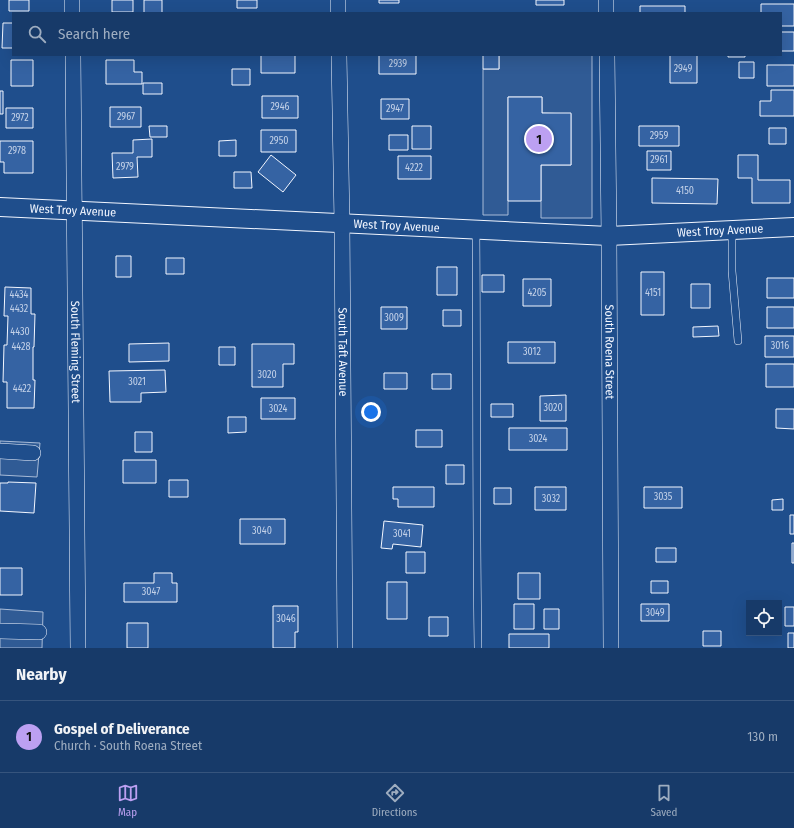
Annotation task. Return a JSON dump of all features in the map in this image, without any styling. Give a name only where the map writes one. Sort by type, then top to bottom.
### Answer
[{"type":"street","points":[[72,0],[72,12]]},
{"type":"street","points":[[338,0],[338,12]]},
{"type":"street","points":[[606,0],[606,12]]},
{"type":"street","name":"South Fleming Street","points":[[73,56],[78,648]]},
{"type":"street","name":"South Taft Avenue","points":[[339,56],[342,223],[345,648]]},
{"type":"street","name":"South Roena Street","points":[[607,56],[611,648]]},
{"type":"street","name":"West Troy Avenue","points":[[0,207],[609,236],[794,226]]},
{"type":"street","points":[[0,451],[33,453]]},
{"type":"street","points":[[0,631],[39,632]]},
{"type":"lane","points":[[476,230],[476,526],[478,648]]},
{"type":"lane","points":[[732,230],[732,271],[738,341]]},
{"type":"shaded area","points":[[499,56],[592,56],[592,218],[541,218],[541,165],[571,165],[571,114],[542,113],[542,97],[508,97],[508,215],[483,215],[483,69],[499,69]]},
{"type":"shaded area","points":[[0,441],[40,443],[37,477],[0,475]]},
{"type":"shaded area","points":[[0,609],[43,612],[42,648],[0,648]]},
{"type":"building","points":[[9,0],[29,0],[29,11],[9,11]]},
{"type":"building","points":[[112,0],[133,0],[133,12],[112,12]]},
{"type":"building","points":[[144,0],[162,0],[162,12],[144,12]]},
{"type":"building","points":[[237,0],[257,0],[257,8],[237,8]]},
{"type":"building","points":[[379,0],[399,0],[399,3],[379,3]]},
{"type":"building","points":[[536,0],[564,0],[564,5],[536,5]]},
{"type":"building","points":[[761,4],[794,4],[794,26],[782,26],[782,12],[761,12]]},
{"type":"building","points":[[640,6],[685,6],[685,12],[640,12]]},
{"type":"building","points":[[3,23],[12,23],[12,48],[2,48]]},
{"type":"building","points":[[782,32],[794,32],[794,51],[782,51]]},
{"type":"building","points":[[261,56],[295,56],[295,73],[261,73]]},
{"type":"building","points":[[379,56],[416,56],[416,74],[379,74]]},
{"type":"building","points":[[483,56],[499,56],[499,69],[483,69]]},
{"type":"building","points":[[670,56],[697,56],[697,83],[670,83]]},
{"type":"building","points":[[728,56],[745,56],[745,57]]},
{"type":"building","points":[[11,60],[33,60],[33,86],[11,86]]},
{"type":"building","points":[[106,60],[134,60],[134,72],[142,72],[142,84],[106,84]]},
{"type":"building","points":[[739,62],[754,62],[754,78],[739,78]]},
{"type":"building","points":[[767,65],[794,65],[794,86],[767,86]]},
{"type":"building","points":[[232,69],[250,69],[250,85],[232,85]]},
{"type":"building","points":[[143,83],[162,83],[162,94],[143,94]]},
{"type":"building","points":[[771,90],[794,90],[794,116],[760,116],[760,101],[771,101]]},
{"type":"building","points":[[0,91],[3,91],[3,114],[0,114]]},
{"type":"building","points":[[262,96],[298,96],[298,118],[262,118]]},
{"type":"building","points":[[508,97],[542,97],[542,113],[571,113],[571,165],[541,165],[541,201],[508,201]]},
{"type":"building","points":[[381,99],[409,99],[409,119],[381,119]]},
{"type":"building","points":[[110,107],[141,107],[141,127],[110,127]]},
{"type":"building","points":[[6,108],[33,108],[33,128],[6,128]]},
{"type":"building","points":[[149,126],[167,126],[167,137],[150,137]]},
{"type":"building","points":[[412,126],[431,126],[431,149],[412,149]]},
{"type":"building","points":[[639,126],[679,126],[679,146],[639,146]]},
{"type":"building","points":[[769,128],[786,128],[786,144],[769,144]]},
{"type":"building","points":[[261,130],[296,130],[296,152],[261,152]]},
{"type":"building","points":[[389,135],[408,135],[408,150],[389,150]]},
{"type":"building","points":[[152,139],[152,157],[137,157],[138,177],[113,178],[112,153],[133,153],[133,140]]},
{"type":"building","points":[[236,140],[236,156],[219,156],[219,141]]},
{"type":"building","points":[[0,141],[33,141],[33,173],[4,173],[4,162],[0,162]]},
{"type":"building","points":[[647,151],[671,151],[671,170],[647,170]]},
{"type":"building","points":[[271,155],[296,175],[283,192],[258,172]]},
{"type":"building","points":[[738,155],[758,155],[758,180],[790,180],[790,203],[752,203],[752,178],[738,178]]},
{"type":"building","points":[[398,156],[431,156],[431,179],[398,179]]},
{"type":"building","points":[[234,172],[251,172],[252,188],[234,188]]},
{"type":"building","points":[[652,178],[718,179],[717,204],[652,203]]},
{"type":"building","points":[[116,256],[131,256],[131,277],[116,277]]},
{"type":"building","points":[[166,258],[184,258],[184,274],[166,274]]},
{"type":"building","points":[[437,267],[457,267],[457,295],[437,295]]},
{"type":"building","points":[[641,272],[664,272],[664,315],[641,315]]},
{"type":"building","points":[[482,275],[504,275],[504,292],[482,292]]},
{"type":"building","points":[[767,278],[794,278],[794,298],[767,298]]},
{"type":"building","points":[[523,279],[551,279],[551,306],[523,306]]},
{"type":"building","points":[[691,284],[710,284],[710,308],[691,308]]},
{"type":"building","points":[[5,287],[31,288],[31,314],[35,314],[33,347],[33,380],[35,380],[34,408],[7,408],[7,382],[3,382],[4,345],[7,345],[8,316],[4,316]]},
{"type":"building","points":[[381,307],[407,307],[407,329],[381,329]]},
{"type":"building","points":[[767,307],[794,307],[794,328],[767,328]]},
{"type":"building","points":[[443,310],[461,310],[461,326],[443,326]]},
{"type":"building","points":[[718,326],[719,336],[693,337],[693,327]]},
{"type":"building","points":[[765,336],[794,336],[794,357],[765,357]]},
{"type":"building","points":[[508,342],[555,342],[555,363],[508,363]]},
{"type":"building","points":[[169,343],[169,361],[129,362],[129,344]]},
{"type":"building","points":[[252,344],[294,344],[294,364],[283,364],[283,387],[252,387]]},
{"type":"building","points":[[219,347],[235,347],[235,365],[219,365]]},
{"type":"building","points":[[766,364],[794,364],[794,387],[766,387]]},
{"type":"building","points":[[165,370],[166,392],[141,393],[141,402],[110,402],[109,371]]},
{"type":"building","points":[[384,373],[407,373],[407,389],[384,389]]},
{"type":"building","points":[[432,374],[451,374],[451,389],[432,389]]},
{"type":"building","points":[[566,395],[566,421],[540,421],[540,396]]},
{"type":"building","points":[[261,398],[295,398],[295,419],[261,419]]},
{"type":"building","points":[[491,404],[513,404],[513,417],[491,417]]},
{"type":"building","points":[[776,409],[794,409],[794,429],[776,428]]},
{"type":"building","points":[[228,417],[246,417],[246,432],[228,433]]},
{"type":"building","points":[[509,428],[567,428],[567,450],[509,450]]},
{"type":"building","points":[[416,430],[442,430],[442,447],[416,447]]},
{"type":"building","points":[[135,432],[152,432],[152,452],[135,452]]},
{"type":"building","points":[[123,460],[156,460],[156,483],[123,483]]},
{"type":"building","points":[[446,465],[464,465],[464,484],[446,484]]},
{"type":"building","points":[[169,480],[188,480],[188,497],[169,497]]},
{"type":"building","points":[[0,483],[36,483],[34,513],[0,511]]},
{"type":"building","points":[[393,487],[434,487],[434,507],[398,507],[398,499],[393,499]]},
{"type":"building","points":[[535,487],[566,487],[566,510],[535,510]]},
{"type":"building","points":[[644,487],[682,487],[682,508],[644,508]]},
{"type":"building","points":[[494,488],[511,488],[511,504],[494,504]]},
{"type":"building","points":[[783,499],[783,510],[772,510],[772,500]]},
{"type":"building","points":[[790,515],[794,515],[794,534],[790,534]]},
{"type":"building","points":[[240,519],[285,519],[285,544],[240,544]]},
{"type":"building","points":[[384,521],[423,525],[421,547],[393,544],[392,549],[381,548]]},
{"type":"building","points":[[792,543],[794,543],[794,563],[792,563]]},
{"type":"building","points":[[656,548],[676,548],[676,562],[656,562]]},
{"type":"building","points":[[406,552],[425,552],[425,573],[406,573]]},
{"type":"building","points":[[0,568],[22,568],[22,595],[0,595]]},
{"type":"building","points":[[154,573],[172,573],[172,583],[177,583],[177,602],[124,602],[124,583],[154,583]]},
{"type":"building","points":[[518,573],[540,573],[540,599],[518,599]]},
{"type":"building","points":[[651,581],[668,581],[668,593],[651,593]]},
{"type":"building","points":[[387,582],[407,582],[407,619],[387,619]]},
{"type":"building","points":[[514,604],[534,604],[534,629],[514,629]]},
{"type":"building","points":[[641,604],[669,604],[669,621],[641,621]]},
{"type":"building","points":[[273,606],[298,606],[298,632],[295,632],[295,648],[273,648]]},
{"type":"building","points":[[785,607],[794,607],[794,626],[785,626]]},
{"type":"building","points":[[544,609],[559,609],[559,629],[544,629]]},
{"type":"building","points":[[429,617],[448,617],[448,636],[429,636]]},
{"type":"building","points":[[127,623],[148,623],[148,648],[127,648]]},
{"type":"building","points":[[703,631],[721,631],[721,646],[703,646]]},
{"type":"building","points":[[788,633],[794,633],[794,648],[788,648]]},
{"type":"building","points":[[509,634],[549,634],[549,648],[509,648]]},
{"type":"place","name":"Gospel of Deliverance","points":[[539,139]]}]
